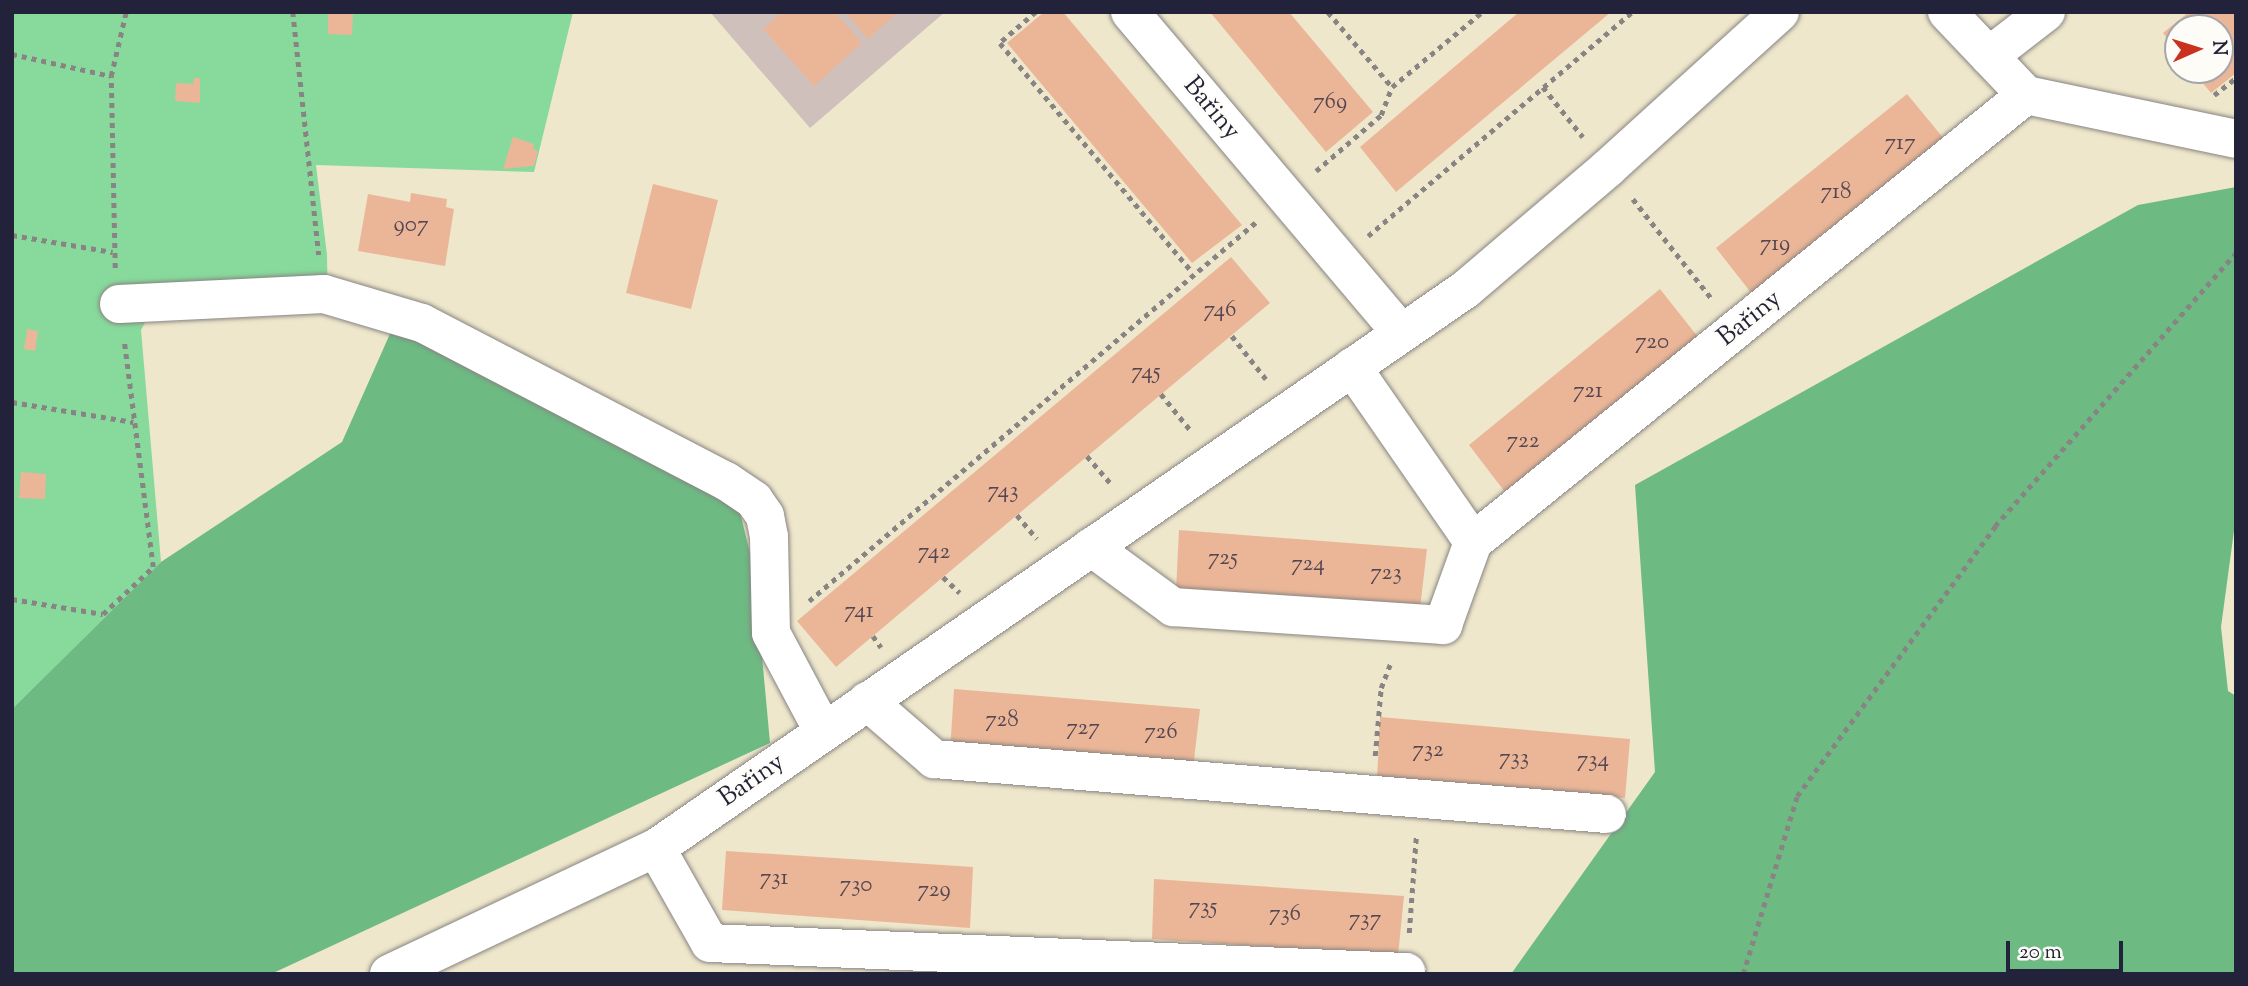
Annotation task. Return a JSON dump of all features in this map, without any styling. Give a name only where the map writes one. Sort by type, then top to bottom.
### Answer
[{"type":"street","name":"Bařiny","points":[[1129,12],[1401,333]]},
{"type":"street","name":"Bařiny","points":[[390,974],[656,848],[1466,289],[1608,168],[1780,12]]},
{"type":"street","points":[[1947,12],[2026,95],[2236,139]]},
{"type":"street","points":[[1989,56],[2046,12]]},
{"type":"street","name":"Bařiny","points":[[1472,542],[2026,95]]},
{"type":"street","points":[[119,304],[324,294],[422,323],[754,500],[769,537],[771,633],[823,731]]},
{"type":"street","points":[[1091,547],[1173,607],[1443,625],[1472,542],[1352,367]]},
{"type":"street","points":[[867,701],[934,759],[1607,814]]},
{"type":"street","points":[[656,848],[710,943],[747,974]]},
{"type":"street","points":[[710,943],[1406,972]]},
{"type":"path","points":[[12,599],[103,614],[153,567],[113,252],[111,76],[125,12]]},
{"type":"path","points":[[293,12],[324,294]]},
{"type":"path","points":[[1036,12],[1000,43],[1193,274]]},
{"type":"path","points":[[1328,12],[1392,87]]},
{"type":"path","points":[[771,633],[1286,198],[1381,115],[1392,87],[1482,12]]},
{"type":"path","points":[[1339,260],[1632,12]]},
{"type":"path","points":[[12,54],[111,76]]},
{"type":"path","points":[[1543,87],[1737,329]]},
{"type":"path","points":[[12,235],[113,252]]},
{"type":"path","points":[[1743,974],[1797,796],[1996,526],[2236,253]]},
{"type":"path","points":[[1232,335],[1269,382]]},
{"type":"path","points":[[1161,394],[1201,443]]},
{"type":"path","points":[[12,402],[133,422]]},
{"type":"path","points":[[1087,457],[1114,487]]},
{"type":"path","points":[[1017,515],[1046,550]]},
{"type":"path","points":[[1372,795],[1381,688],[1390,663]]},
{"type":"path","points":[[1406,972],[1419,799]]},
{"type":"shaded area","points":[[710,12],[945,12],[810,128]]},
{"type":"green space","points":[[12,12],[573,12],[534,172],[316,165],[327,255],[328,312],[151,311],[141,330],[161,562],[12,709]]},
{"type":"green space","points":[[2236,187],[2236,516],[2221,627],[2228,691],[2236,696],[2236,974],[1511,974],[1655,772],[1635,485],[2138,205]]},
{"type":"green space","points":[[393,327],[736,496],[754,569],[770,743],[271,974],[12,974],[12,709],[161,562],[342,442]]},
{"type":"building","points":[[328,12],[353,12],[352,35],[328,34]]},
{"type":"building","points":[[782,12],[835,12],[862,43],[814,86],[763,29]]},
{"type":"building","points":[[845,12],[893,12],[895,15],[868,39]]},
{"type":"building","points":[[1044,12],[1063,12],[1242,225],[1192,263],[1007,43]]},
{"type":"building","points":[[1210,12],[1289,12],[1373,112],[1326,152]]},
{"type":"building","points":[[1519,12],[1611,12],[1396,192],[1360,147]]},
{"type":"building","points":[[2236,12],[2236,73],[2234,75],[2234,14],[2187,14]]},
{"type":"building","points":[[194,78],[200,78],[200,103],[175,101],[176,83],[193,84]]},
{"type":"building","points":[[2204,84],[2222,84],[2211,93]]},
{"type":"building","points":[[1907,94],[1945,140],[1752,294],[1716,248]]},
{"type":"building","points":[[513,137],[534,144],[533,149],[538,151],[534,166],[503,169]]},
{"type":"building","points":[[653,184],[718,200],[691,309],[626,293]]},
{"type":"building","points":[[411,193],[447,199],[446,207],[454,209],[445,266],[358,251],[368,194],[410,202]]},
{"type":"building","points":[[1231,257],[1270,303],[836,667],[797,621]]},
{"type":"building","points":[[1660,289],[1698,337],[1505,492],[1469,445]]},
{"type":"building","points":[[27,329],[38,331],[35,351],[24,349]]},
{"type":"building","points":[[21,472],[46,474],[45,499],[19,498]]},
{"type":"building","points":[[1179,530],[1427,549],[1420,608],[1176,591]]},
{"type":"building","points":[[954,689],[1200,709],[1193,768],[950,752]]},
{"type":"building","points":[[1380,717],[1630,739],[1625,798],[1377,780]]},
{"type":"building","points":[[726,851],[973,867],[970,928],[722,910]]},
{"type":"building","points":[[1154,879],[1404,896],[1398,956],[1152,939]]}]
